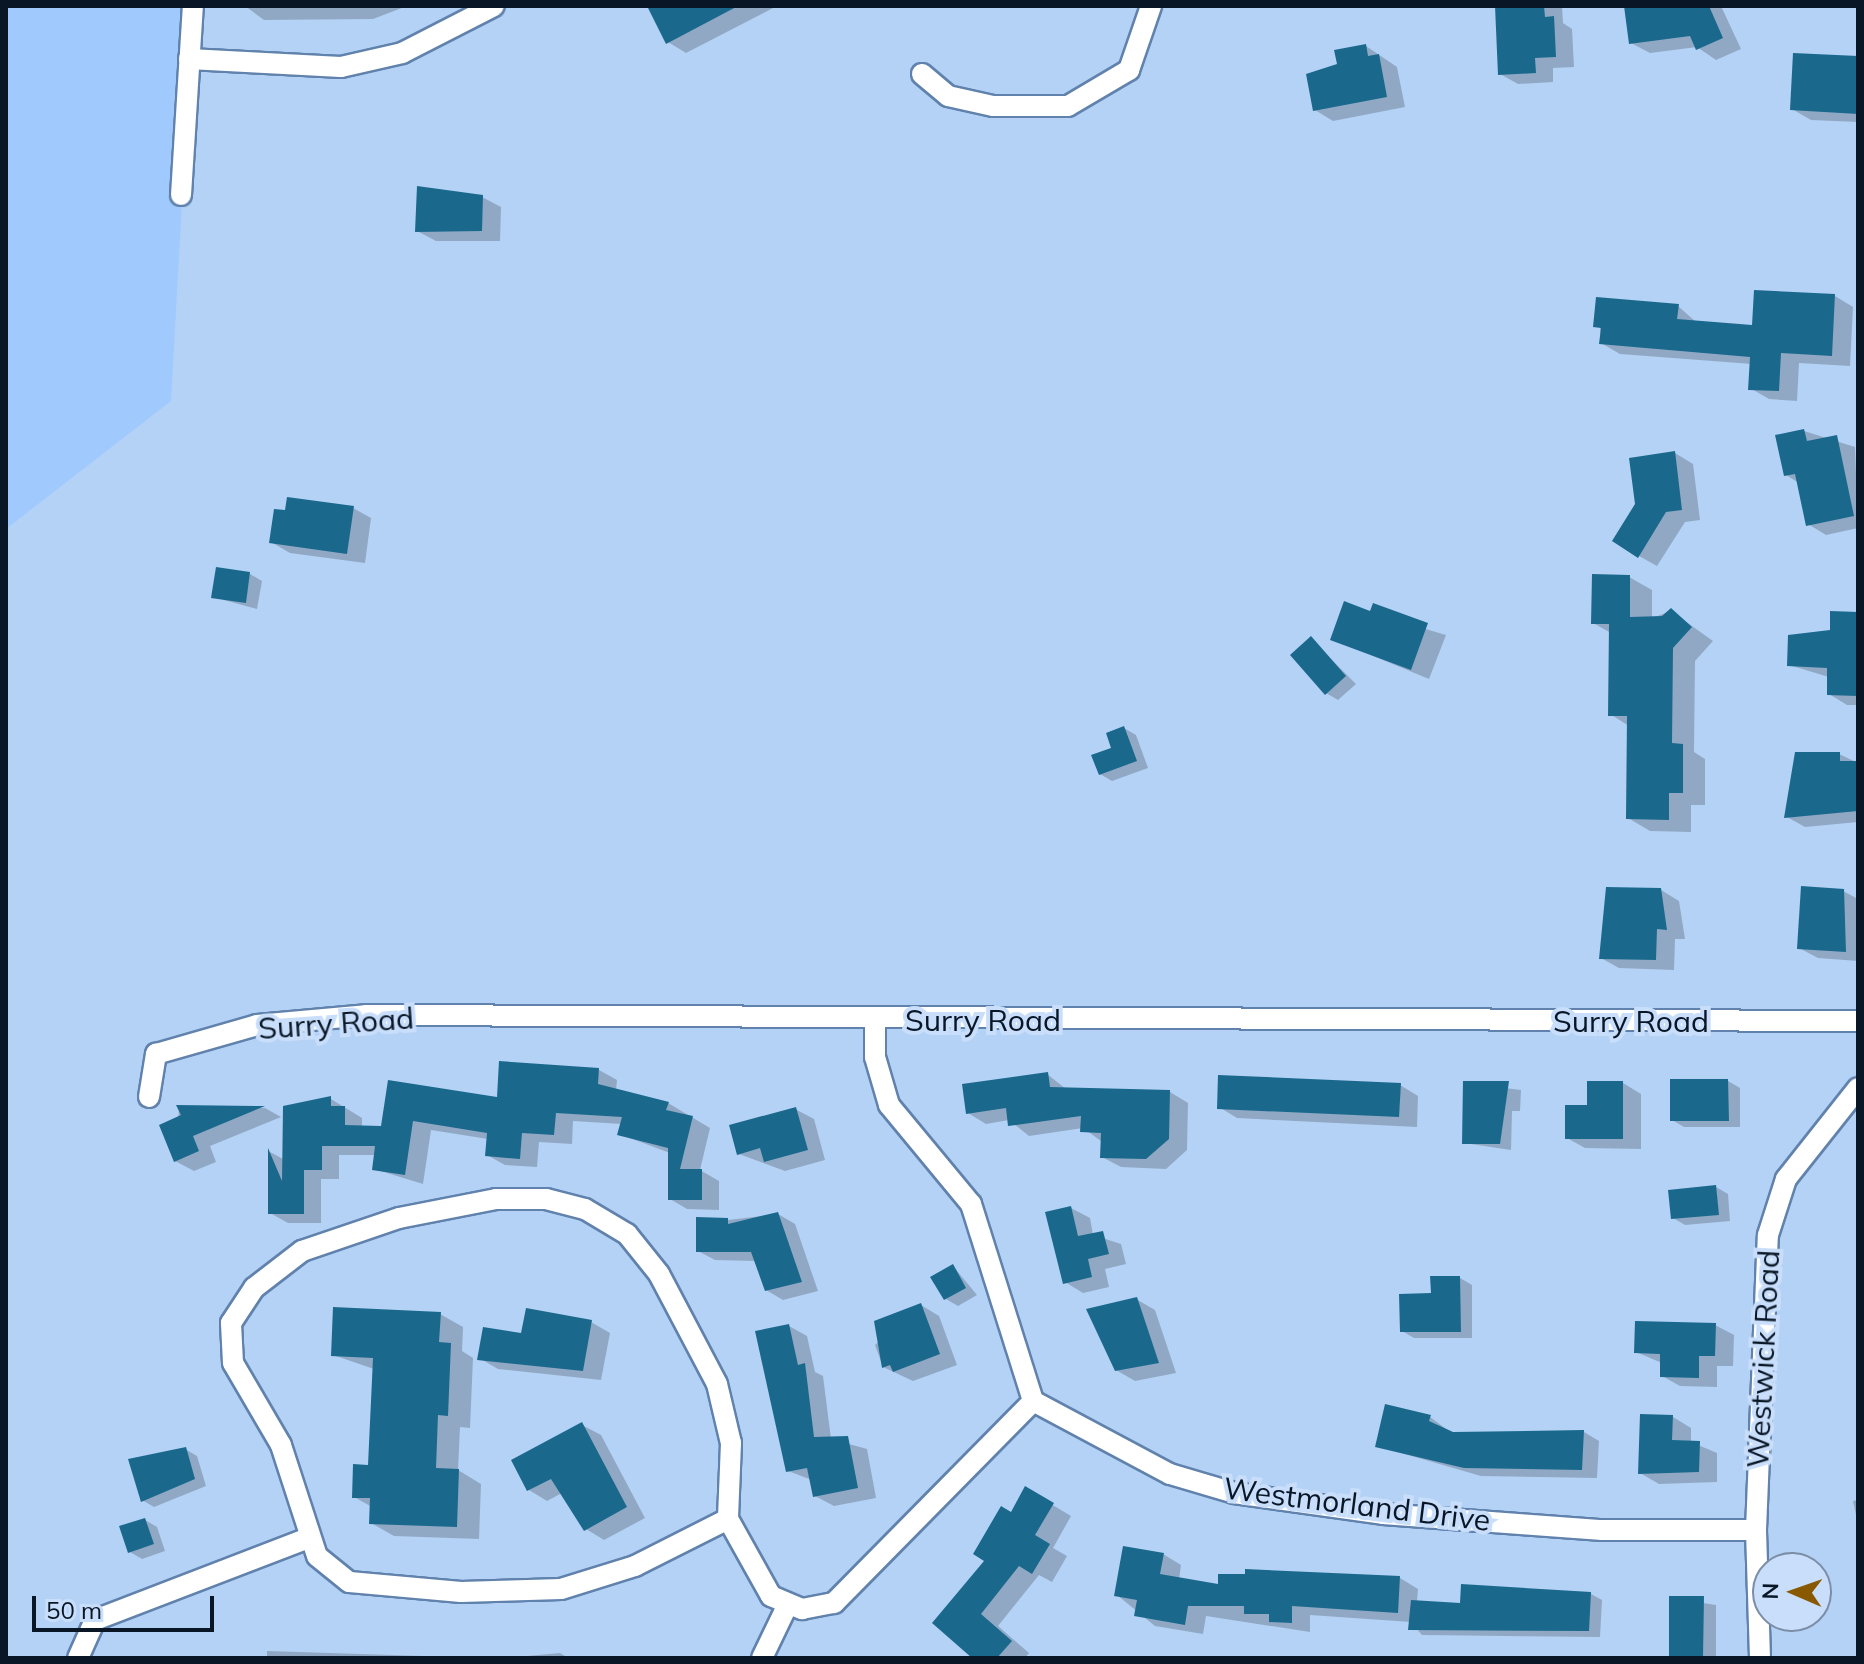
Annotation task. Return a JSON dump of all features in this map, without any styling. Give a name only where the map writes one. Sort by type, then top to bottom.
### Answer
[{"type":"street","points":[[181,195],[193,6]]},
{"type":"street","points":[[189,59],[341,67],[402,53],[494,6]]},
{"type":"street","points":[[922,74],[948,96],[993,106],[1068,106],[1129,70],[1151,6]]},
{"type":"street","name":"Surry Road","points":[[149,1097],[156,1054],[257,1025],[366,1015],[875,1020],[1858,1021]]},
{"type":"street","points":[[728,1519],[586,1584],[509,1593],[349,1582],[324,1567],[309,1538],[281,1445],[233,1363],[231,1323],[240,1305],[270,1272],[331,1238],[515,1198],[563,1201],[603,1217],[627,1234],[676,1297],[707,1356],[725,1412],[733,1476],[728,1519],[759,1582],[787,1606],[817,1608],[857,1587],[1033,1401],[971,1204],[889,1105],[875,1057],[875,1020]]},
{"type":"street","name":"Westwick Road","points":[[1760,1658],[1756,1530],[1768,1235],[1786,1179],[1858,1088]]},
{"type":"street","name":"Westmorland Drive","points":[[1033,1401],[1150,1465],[1234,1493],[1383,1514],[1587,1529],[1756,1530]]},
{"type":"street","points":[[78,1658],[95,1620],[309,1538]]},
{"type":"street","points":[[762,1658],[787,1606]]},
{"type":"shaded area","points":[[6,6],[193,6],[171,401],[6,529]]},
{"type":"building","points":[[647,6],[738,6],[666,44]]},
{"type":"building","points":[[1495,6],[1544,6],[1545,17],[1554,16],[1556,57],[1535,58],[1536,73],[1498,75]]},
{"type":"building","points":[[1624,6],[1709,6],[1723,38],[1696,50],[1690,36],[1629,44]]},
{"type":"building","points":[[1366,44],[1368,56],[1379,54],[1387,97],[1313,111],[1306,74],[1337,64],[1334,50]]},
{"type":"building","points":[[1793,53],[1858,56],[1858,114],[1790,110]]},
{"type":"building","points":[[417,186],[483,195],[482,231],[415,232]]},
{"type":"building","points":[[1754,290],[1835,294],[1832,356],[1781,353],[1779,391],[1748,390],[1750,357],[1599,344],[1601,328],[1593,327],[1596,297],[1679,304],[1677,319],[1752,325]]},
{"type":"building","points":[[1804,429],[1807,441],[1837,435],[1854,516],[1806,526],[1795,474],[1784,476],[1775,435]]},
{"type":"building","points":[[1675,451],[1682,510],[1666,512],[1638,558],[1612,541],[1635,504],[1629,458]]},
{"type":"building","points":[[287,497],[354,506],[347,554],[269,543],[274,509],[285,510]]},
{"type":"building","points":[[216,567],[250,572],[246,603],[211,598]]},
{"type":"building","points":[[1592,574],[1630,575],[1630,617],[1662,616],[1671,608],[1692,627],[1673,648],[1672,743],[1683,744],[1683,793],[1669,793],[1669,820],[1626,819],[1627,716],[1608,716],[1609,624],[1591,624]]},
{"type":"building","points":[[1344,601],[1370,611],[1373,603],[1428,623],[1411,670],[1330,640]]},
{"type":"building","points":[[1830,611],[1858,612],[1858,696],[1827,695],[1827,668],[1787,666],[1788,635],[1830,630]]},
{"type":"building","points":[[1311,636],[1346,676],[1325,695],[1290,655]]},
{"type":"building","points":[[1124,726],[1137,761],[1099,775],[1091,755],[1111,748],[1106,733]]},
{"type":"building","points":[[1795,752],[1840,752],[1840,761],[1858,761],[1858,811],[1784,818]]},
{"type":"building","points":[[1801,886],[1844,889],[1846,952],[1797,949]]},
{"type":"building","points":[[1606,887],[1661,888],[1667,930],[1657,929],[1656,960],[1599,959]]},
{"type":"building","points":[[499,1061],[599,1068],[598,1084],[669,1102],[666,1110],[693,1116],[680,1169],[702,1169],[702,1200],[668,1200],[668,1148],[617,1135],[622,1117],[556,1113],[554,1135],[522,1133],[520,1159],[485,1156],[487,1133],[413,1121],[405,1175],[372,1170],[375,1146],[322,1146],[322,1170],[304,1170],[304,1214],[268,1214],[268,1148],[282,1181],[283,1106],[331,1096],[331,1106],[345,1106],[345,1125],[381,1126],[388,1080],[497,1097]]},
{"type":"building","points":[[1048,1072],[1050,1087],[1170,1090],[1169,1139],[1146,1159],[1100,1158],[1101,1133],[1080,1132],[1081,1116],[1008,1126],[1006,1108],[966,1114],[962,1084]]},
{"type":"building","points":[[1218,1075],[1401,1083],[1399,1117],[1217,1109]]},
{"type":"building","points":[[1670,1079],[1728,1079],[1729,1121],[1670,1121]]},
{"type":"building","points":[[1463,1081],[1509,1081],[1500,1144],[1462,1144]]},
{"type":"building","points":[[1587,1081],[1623,1081],[1623,1139],[1565,1139],[1565,1105],[1587,1105]]},
{"type":"building","points":[[176,1105],[265,1106],[193,1136],[199,1151],[174,1162],[159,1125],[181,1115]]},
{"type":"building","points":[[796,1107],[808,1150],[764,1162],[760,1148],[737,1155],[729,1125]]},
{"type":"building","points":[[1716,1185],[1719,1215],[1671,1219],[1668,1190]]},
{"type":"building","points":[[1071,1206],[1078,1236],[1103,1231],[1109,1254],[1088,1259],[1092,1277],[1063,1284],[1045,1212]]},
{"type":"building","points":[[778,1212],[802,1282],[765,1291],[751,1252],[696,1252],[696,1217],[728,1218],[728,1224]]},
{"type":"building","points":[[953,1264],[966,1288],[944,1300],[930,1277]]},
{"type":"building","points":[[1430,1276],[1460,1276],[1461,1332],[1400,1332],[1399,1294],[1431,1293]]},
{"type":"building","points":[[1137,1297],[1159,1363],[1115,1371],[1086,1309]]},
{"type":"building","points":[[921,1303],[940,1354],[893,1372],[890,1365],[882,1368],[874,1321]]},
{"type":"building","points":[[333,1307],[441,1312],[439,1342],[451,1343],[448,1416],[438,1415],[436,1468],[459,1469],[457,1527],[369,1524],[370,1498],[352,1498],[353,1464],[368,1465],[373,1358],[331,1356]]},
{"type":"building","points":[[526,1308],[592,1320],[583,1371],[477,1360],[483,1327],[521,1333]]},
{"type":"building","points":[[1635,1321],[1716,1323],[1715,1356],[1699,1356],[1699,1378],[1660,1377],[1660,1354],[1634,1353]]},
{"type":"building","points":[[789,1324],[798,1365],[805,1363],[814,1437],[848,1436],[858,1488],[813,1497],[807,1468],[786,1472],[755,1331]]},
{"type":"building","points":[[1385,1404],[1431,1415],[1429,1421],[1453,1432],[1584,1430],[1582,1470],[1464,1468],[1375,1447]]},
{"type":"building","points":[[1640,1414],[1673,1415],[1672,1440],[1700,1441],[1699,1472],[1638,1474]]},
{"type":"building","points":[[582,1422],[627,1507],[584,1531],[551,1479],[527,1491],[511,1460]]},
{"type":"building","points":[[186,1447],[195,1479],[141,1502],[128,1459]]},
{"type":"building","points":[[1025,1486],[1054,1503],[1035,1535],[1050,1544],[1032,1574],[1019,1566],[981,1614],[1012,1641],[997,1658],[972,1658],[932,1623],[984,1561],[973,1554],[1001,1506],[1011,1512]]},
{"type":"building","points":[[145,1518],[154,1544],[128,1553],[119,1526]]},
{"type":"building","points":[[1123,1546],[1164,1553],[1160,1574],[1218,1584],[1218,1574],[1245,1574],[1245,1569],[1400,1576],[1398,1613],[1292,1606],[1292,1623],[1269,1622],[1269,1614],[1244,1614],[1244,1606],[1188,1606],[1185,1625],[1134,1616],[1137,1600],[1114,1596]]},
{"type":"building","points":[[1461,1584],[1591,1592],[1589,1631],[1408,1630],[1411,1600],[1460,1603]]},
{"type":"building","points":[[1669,1596],[1704,1596],[1703,1657],[1669,1657]]}]
